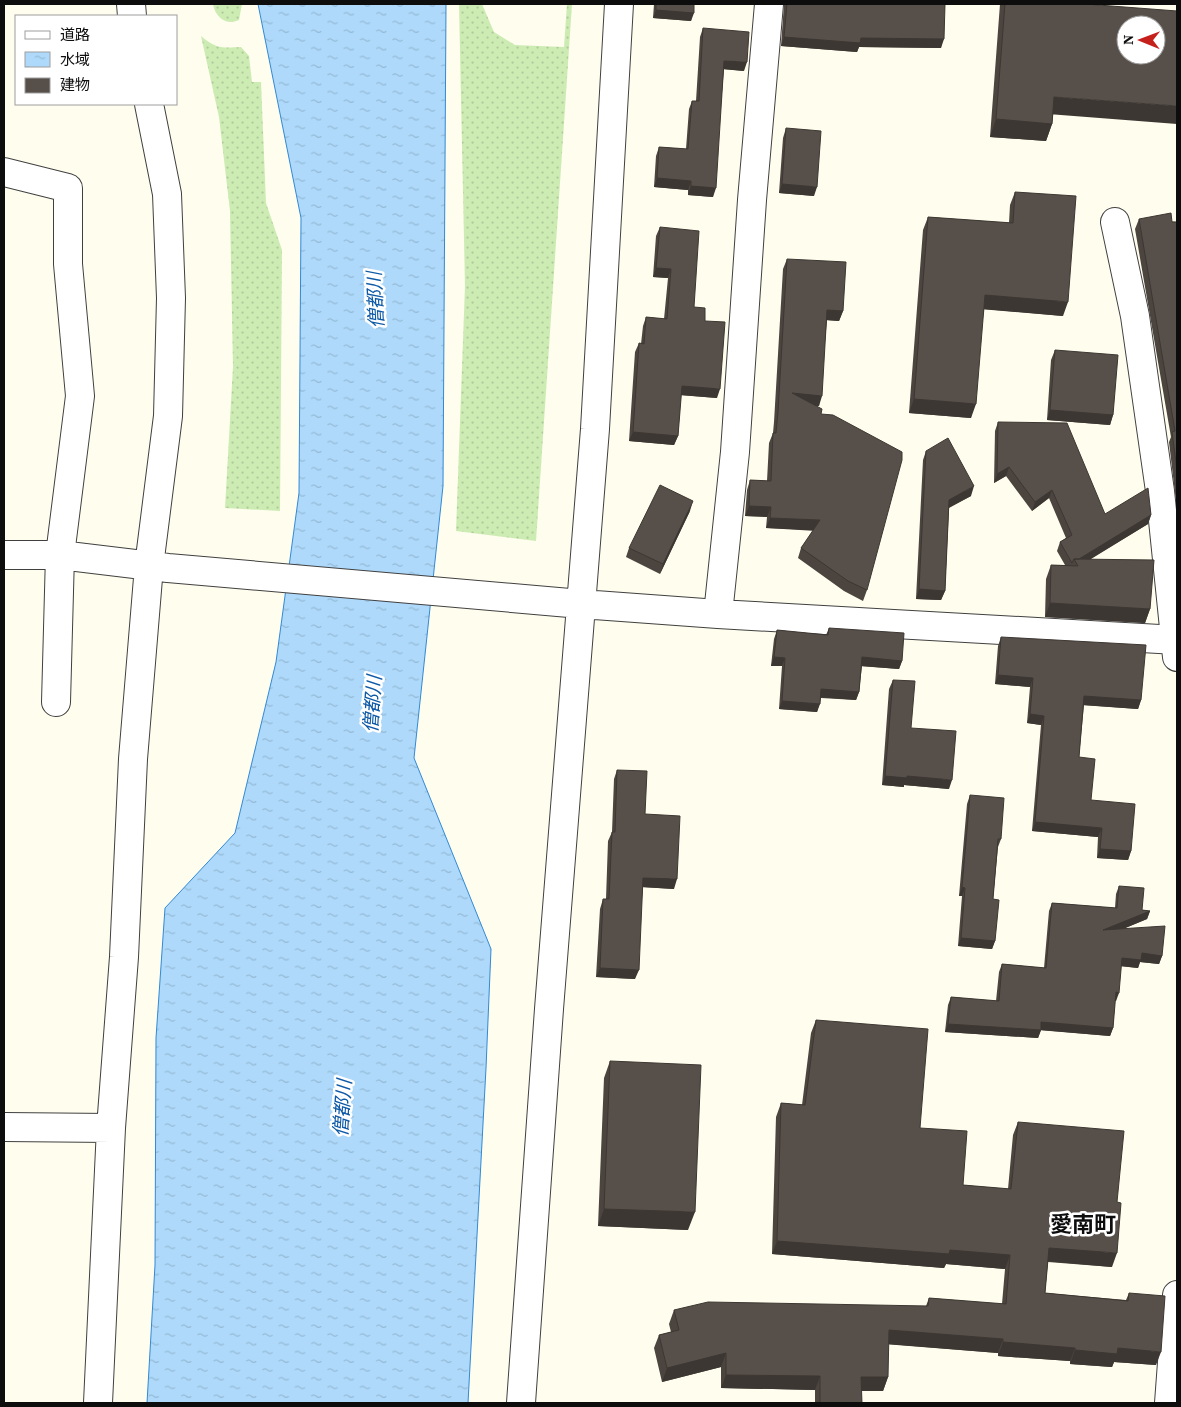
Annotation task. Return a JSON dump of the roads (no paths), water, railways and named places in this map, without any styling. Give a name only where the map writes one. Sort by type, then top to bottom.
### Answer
[{"type":"street","points":[[521,1403],[549,1019],[572,604],[596,419],[619,4]]},
{"type":"street","points":[[718,614],[735,452],[752,200],[769,4]]},
{"type":"street","points":[[98,1403],[111,1128],[124,957],[133,759],[158,567],[168,416],[172,298],[167,194],[149,105]]},
{"type":"street","points":[[4,172],[68,188],[68,264],[80,396],[60,555],[56,702]]},
{"type":"street","points":[[4,555],[60,555],[158,567],[572,604],[1177,646],[1160,491],[1135,316],[1115,222]]},
{"type":"street","points":[[4,1128],[111,1128]]},
{"type":"street","points":[[1170,1403],[1177,1295]]},
{"type":"water","name":"僧都川","points":[[258,4],[446,4],[443,486],[414,758],[491,949],[468,1403],[147,1403],[155,1265],[156,1038],[165,908],[235,833],[276,662],[299,493],[301,218]]},
{"type":"district","name":"愛南町","points":[[1083,1224]]}]
